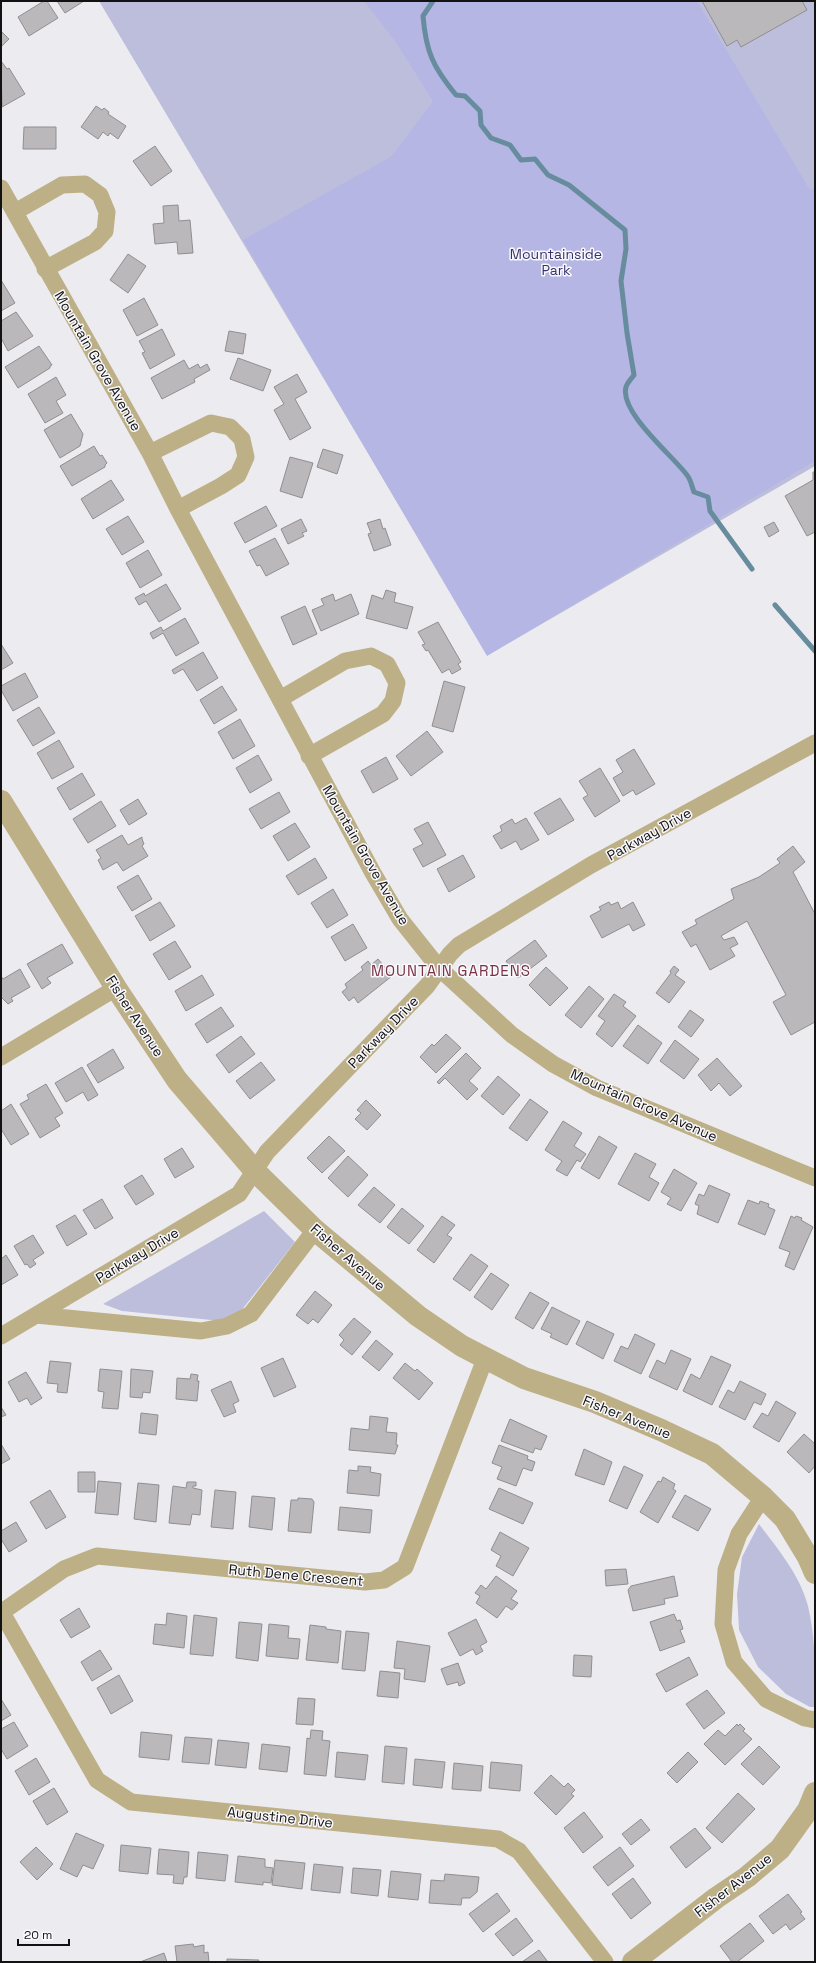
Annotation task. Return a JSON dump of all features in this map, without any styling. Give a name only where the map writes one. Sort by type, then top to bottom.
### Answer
[{"type":"street","points":[[15,212],[62,185],[85,184],[100,194],[107,212],[105,231],[95,242],[46,269]]},
{"type":"street","name":"Mountain Grove Avenue","points":[[1,188],[150,453],[178,509],[309,756],[400,919],[439,968],[512,1035],[553,1064],[597,1088],[815,1178]]},
{"type":"street","points":[[150,453],[211,423],[230,427],[242,439],[246,457],[238,475],[178,509]]},
{"type":"street","points":[[280,699],[346,661],[371,656],[387,664],[397,683],[394,701],[383,714],[309,756]]},
{"type":"street","name":"Parkway Drive","points":[[1,1336],[239,1194],[267,1152],[427,986],[439,968],[458,945],[584,869],[815,743]]},
{"type":"street","name":"Fisher Avenue","points":[[1,801],[116,988],[177,1080],[255,1171],[315,1230],[418,1316],[462,1346],[485,1359],[524,1378],[595,1402],[661,1430],[712,1454],[763,1497],[785,1519],[808,1557],[815,1573]]},
{"type":"street","points":[[1,1057],[116,988]]},
{"type":"street","points":[[36,1315],[201,1331],[227,1326],[250,1314],[315,1230]]},
{"type":"street","name":"Ruth Dene Crescent","points":[[1,1612],[64,1569],[97,1556],[365,1582],[384,1580],[405,1567],[485,1359]]},
{"type":"street","points":[[763,1497],[739,1534],[726,1570],[723,1624],[734,1662],[766,1699],[805,1718],[815,1720]]},
{"type":"street","name":"Augustine Drive","points":[[1,1612],[97,1780],[131,1802],[498,1839],[519,1851],[606,1962]]},
{"type":"street","name":"Fisher Avenue","points":[[633,1962],[716,1898],[747,1877],[780,1849],[808,1810],[815,1792]]},
{"type":"green space","name":"Mountainside Park","points":[[99,1],[815,1],[815,466],[488,655]]},
{"type":"green space","name":"Mountainside Park","points":[[364,1],[697,1],[810,190],[815,188],[815,461],[487,656],[243,240],[392,156],[433,101],[395,41]]},
{"type":"green space","points":[[264,1211],[295,1242],[241,1311],[221,1321],[122,1311],[103,1304]]},
{"type":"green space","points":[[759,1524],[794,1573],[800,1584],[808,1606],[814,1643],[815,1707],[810,1707],[786,1694],[758,1667],[739,1630],[737,1594],[742,1557]]},
{"type":"building","points":[[44,1],[47,1],[58,18],[29,36],[18,17]]},
{"type":"building","points":[[57,1],[84,1],[65,13]]},
{"type":"building","points":[[702,1],[802,1],[807,10],[741,47],[737,40],[727,46]]},
{"type":"building","points":[[1,31],[9,39],[1,47]]},
{"type":"building","points":[[1,61],[7,69],[9,68],[25,94],[2,107]]},
{"type":"building","points":[[96,106],[102,110],[104,108],[109,112],[108,114],[126,126],[118,139],[110,133],[108,136],[103,132],[98,139],[81,127]]},
{"type":"building","points":[[24,127],[56,127],[56,149],[23,149]]},
{"type":"building","points":[[155,146],[172,171],[151,186],[133,161]]},
{"type":"building","points":[[178,205],[179,221],[190,220],[193,253],[178,254],[177,242],[155,244],[153,224],[164,223],[163,206]]},
{"type":"building","points":[[128,254],[146,266],[128,293],[110,280]]},
{"type":"building","points":[[1,280],[15,303],[1,311]]},
{"type":"building","points":[[144,298],[158,325],[137,336],[123,310]]},
{"type":"building","points":[[16,312],[33,336],[8,351],[1,338],[1,321]]},
{"type":"building","points":[[162,329],[175,355],[150,369],[142,353],[145,352],[139,341]]},
{"type":"building","points":[[229,331],[246,334],[243,354],[225,351]]},
{"type":"building","points":[[39,346],[52,365],[50,368],[18,388],[5,367]]},
{"type":"building","points":[[238,358],[271,370],[263,391],[230,379]]},
{"type":"building","points":[[184,360],[189,369],[198,364],[200,368],[207,364],[210,370],[194,379],[195,382],[162,399],[151,378]]},
{"type":"building","points":[[297,374],[307,392],[295,399],[311,428],[290,440],[274,410],[284,404],[274,387]]},
{"type":"building","points":[[56,377],[66,395],[56,401],[63,413],[45,423],[28,394]]},
{"type":"building","points":[[71,414],[83,434],[80,446],[60,458],[44,430]]},
{"type":"building","points":[[94,446],[100,456],[102,455],[107,463],[105,467],[72,486],[60,466]]},
{"type":"building","points":[[323,449],[343,455],[337,474],[317,467]]},
{"type":"building","points":[[290,457],[313,463],[302,498],[280,491]]},
{"type":"building","points":[[813,472],[815,472],[815,532],[807,536],[785,496],[813,480]]},
{"type":"building","points":[[111,480],[124,500],[93,519],[81,499]]},
{"type":"building","points":[[266,506],[277,526],[245,543],[234,523]]},
{"type":"building","points":[[128,516],[144,542],[122,555],[106,529]]},
{"type":"building","points":[[301,519],[307,531],[302,533],[304,536],[288,544],[281,529]]},
{"type":"building","points":[[380,519],[391,545],[374,551],[368,534],[371,533],[367,523]]},
{"type":"building","points":[[774,522],[779,531],[769,537],[764,527]]},
{"type":"building","points":[[275,538],[289,564],[266,576],[260,565],[257,566],[249,551]]},
{"type":"building","points":[[148,550],[162,575],[140,588],[126,563]]},
{"type":"building","points":[[166,584],[181,609],[159,622],[146,601],[139,605],[135,598],[144,593],[145,596]]},
{"type":"building","points":[[386,590],[396,593],[394,602],[413,607],[407,629],[366,618],[372,595],[383,599]]},
{"type":"building","points":[[333,594],[335,601],[351,594],[359,614],[321,631],[312,610],[324,605],[321,599]]},
{"type":"building","points":[[305,606],[317,634],[293,645],[281,617]]},
{"type":"building","points":[[185,618],[199,643],[176,656],[163,633],[153,639],[150,633],[161,627],[163,631]]},
{"type":"building","points":[[438,622],[461,662],[458,664],[461,669],[452,674],[449,669],[442,673],[428,650],[426,651],[422,645],[425,644],[418,632]]},
{"type":"building","points":[[1,644],[13,663],[1,670]]},
{"type":"building","points":[[203,652],[218,678],[197,691],[183,669],[174,674],[172,670]]},
{"type":"building","points":[[25,673],[38,697],[13,711],[1,690],[1,686]]},
{"type":"building","points":[[444,681],[465,687],[453,732],[432,726]]},
{"type":"building","points":[[222,686],[237,710],[214,724],[200,700]]},
{"type":"building","points":[[39,707],[55,733],[33,746],[17,720]]},
{"type":"building","points":[[240,719],[255,746],[233,759],[218,732]]},
{"type":"building","points":[[427,731],[443,752],[411,776],[396,756]]},
{"type":"building","points":[[59,740],[74,767],[52,779],[37,753]]},
{"type":"building","points":[[634,749],[655,784],[636,795],[633,790],[623,796],[613,778],[623,772],[616,760]]},
{"type":"building","points":[[258,755],[272,780],[250,793],[236,768]]},
{"type":"building","points":[[386,757],[398,779],[373,793],[361,771]]},
{"type":"building","points":[[600,768],[620,801],[595,817],[583,798],[588,795],[579,781]]},
{"type":"building","points":[[82,773],[95,795],[70,810],[57,788]]},
{"type":"building","points":[[279,792],[290,812],[261,829],[249,809]]},
{"type":"building","points":[[560,798],[574,820],[548,835],[534,813]]},
{"type":"building","points":[[138,799],[147,814],[129,825],[120,810]]},
{"type":"building","points":[[101,801],[116,826],[88,843],[73,819]]},
{"type":"building","points":[[526,818],[539,840],[521,850],[516,841],[501,849],[493,836],[502,831],[500,826],[512,819],[515,824]]},
{"type":"building","points":[[428,822],[446,855],[423,867],[413,849],[423,844],[414,829]]},
{"type":"building","points":[[295,823],[310,847],[288,861],[273,836]]},
{"type":"building","points":[[122,835],[128,845],[142,837],[144,844],[142,846],[148,856],[123,871],[117,862],[103,870],[98,860],[101,858],[96,850]]},
{"type":"building","points":[[793,846],[805,862],[793,872],[815,914],[815,1022],[791,1035],[773,1002],[786,995],[747,921],[721,936],[724,940],[734,937],[738,944],[730,948],[735,956],[710,970],[696,944],[691,947],[682,932],[697,924],[695,920],[734,899],[731,889],[759,877],[780,863],[777,859]]},
{"type":"building","points":[[463,855],[475,877],[449,892],[437,869]]},
{"type":"building","points":[[315,858],[327,878],[298,895],[286,876]]},
{"type":"building","points":[[138,875],[152,899],[132,911],[117,887]]},
{"type":"building","points":[[333,889],[348,915],[327,928],[311,903]]},
{"type":"building","points":[[160,902],[175,926],[150,941],[135,916]]},
{"type":"building","points":[[609,902],[611,905],[618,902],[621,909],[633,902],[645,925],[633,931],[629,924],[602,938],[590,916],[601,910],[599,907]]},
{"type":"building","points":[[353,924],[367,948],[345,961],[331,937]]},
{"type":"building","points":[[535,940],[547,956],[518,978],[506,961]]},
{"type":"building","points":[[175,941],[191,967],[169,980],[153,954]]},
{"type":"building","points":[[62,944],[73,963],[47,978],[51,983],[42,989],[27,964]]},
{"type":"building","points":[[378,959],[392,976],[358,1003],[354,997],[349,1001],[342,992],[347,988],[345,984],[363,970],[361,967],[368,961],[371,965]]},
{"type":"building","points":[[674,966],[679,970],[675,975],[685,982],[669,1003],[656,993],[671,973],[670,971]]},
{"type":"building","points":[[546,967],[568,988],[550,1006],[529,985]]},
{"type":"building","points":[[20,969],[30,987],[11,998],[13,1001],[8,1004],[1,997],[1,976],[3,979]]},
{"type":"building","points":[[202,975],[214,995],[186,1011],[175,991]]},
{"type":"building","points":[[589,986],[604,999],[581,1028],[565,1015]]},
{"type":"building","points":[[614,994],[626,1002],[623,1006],[636,1016],[612,1047],[596,1034],[605,1021],[598,1016]]},
{"type":"building","points":[[221,1007],[234,1026],[207,1043],[195,1024]]},
{"type":"building","points":[[690,1010],[704,1020],[691,1037],[678,1027]]},
{"type":"building","points":[[638,1025],[662,1043],[648,1064],[623,1046]]},
{"type":"building","points":[[446,1034],[461,1048],[436,1073],[420,1057],[432,1044],[434,1046]]},
{"type":"building","points":[[241,1036],[255,1054],[229,1073],[216,1055]]},
{"type":"building","points":[[675,1040],[699,1059],[684,1079],[660,1061]]},
{"type":"building","points":[[113,1049],[124,1068],[98,1083],[87,1065]]},
{"type":"building","points":[[466,1053],[481,1068],[469,1081],[478,1089],[467,1100],[445,1078],[439,1084],[437,1082]]},
{"type":"building","points":[[717,1058],[742,1086],[730,1096],[719,1083],[711,1091],[698,1075]]},
{"type":"building","points":[[261,1062],[275,1080],[250,1099],[236,1081]]},
{"type":"building","points":[[82,1067],[98,1095],[88,1101],[83,1092],[66,1102],[55,1083]]},
{"type":"building","points":[[498,1076],[520,1095],[503,1115],[481,1096]]},
{"type":"building","points":[[46,1084],[63,1113],[55,1118],[60,1126],[40,1138],[20,1104],[29,1099],[27,1095]]},
{"type":"building","points":[[530,1099],[548,1112],[527,1141],[509,1128]]},
{"type":"building","points":[[366,1100],[381,1115],[367,1130],[355,1119],[361,1113],[357,1110]]},
{"type":"building","points":[[11,1104],[29,1134],[11,1145],[1,1129],[1,1111]]},
{"type":"building","points":[[563,1121],[582,1133],[574,1146],[586,1154],[580,1162],[577,1160],[567,1176],[556,1170],[562,1161],[545,1150]]},
{"type":"building","points":[[329,1136],[345,1151],[322,1173],[307,1158]]},
{"type":"building","points":[[599,1136],[617,1147],[599,1179],[581,1168]]},
{"type":"building","points":[[182,1148],[194,1167],[175,1178],[164,1159]]},
{"type":"building","points":[[635,1153],[656,1164],[649,1177],[659,1183],[649,1201],[618,1184]]},
{"type":"building","points":[[348,1156],[368,1175],[348,1197],[328,1178]]},
{"type":"building","points":[[674,1169],[697,1183],[681,1211],[667,1204],[671,1198],[661,1192]]},
{"type":"building","points":[[142,1175],[154,1194],[136,1205],[124,1186]]},
{"type":"building","points":[[709,1185],[730,1194],[718,1223],[697,1214],[699,1206],[695,1204],[699,1194],[704,1196]]},
{"type":"building","points":[[374,1187],[395,1205],[380,1223],[358,1205]]},
{"type":"building","points":[[102,1199],[113,1218],[95,1229],[83,1210]]},
{"type":"building","points":[[748,1200],[759,1204],[760,1201],[769,1204],[768,1207],[775,1210],[765,1235],[738,1224]]},
{"type":"building","points":[[402,1208],[424,1226],[409,1244],[387,1227]]},
{"type":"building","points":[[75,1215],[87,1234],[67,1246],[56,1226]]},
{"type":"building","points":[[442,1216],[455,1225],[447,1235],[452,1238],[434,1263],[417,1250]]},
{"type":"building","points":[[791,1216],[795,1218],[796,1216],[802,1218],[801,1220],[813,1227],[794,1270],[785,1266],[790,1252],[779,1248]]},
{"type":"building","points":[[33,1235],[44,1253],[33,1260],[36,1264],[30,1268],[27,1264],[25,1265],[14,1246]]},
{"type":"building","points":[[471,1254],[488,1266],[470,1291],[453,1279]]},
{"type":"building","points":[[6,1255],[18,1275],[1,1285],[1,1259]]},
{"type":"building","points":[[491,1273],[509,1285],[492,1310],[474,1297]]},
{"type":"building","points":[[315,1291],[332,1305],[318,1323],[313,1319],[308,1324],[296,1315]]},
{"type":"building","points":[[530,1292],[549,1303],[533,1329],[515,1318]]},
{"type":"building","points":[[552,1307],[580,1321],[567,1345],[550,1337],[552,1334],[541,1329]]},
{"type":"building","points":[[354,1318],[371,1332],[352,1355],[340,1345],[344,1340],[339,1335]]},
{"type":"building","points":[[587,1321],[614,1334],[603,1359],[576,1344]]},
{"type":"building","points":[[635,1334],[655,1344],[641,1374],[614,1361],[621,1346],[628,1349]]},
{"type":"building","points":[[376,1340],[393,1354],[379,1371],[362,1357]]},
{"type":"building","points":[[671,1350],[691,1359],[677,1390],[649,1377],[657,1360],[665,1364]]},
{"type":"building","points":[[711,1356],[731,1365],[712,1405],[683,1391],[691,1374],[700,1379]]},
{"type":"building","points":[[283,1358],[296,1387],[274,1397],[261,1368]]},
{"type":"building","points":[[50,1361],[71,1363],[67,1393],[57,1392],[58,1384],[47,1383]]},
{"type":"building","points":[[405,1363],[415,1371],[417,1369],[433,1383],[419,1400],[393,1378]]},
{"type":"building","points":[[100,1369],[122,1371],[118,1409],[102,1408],[104,1392],[98,1391]]},
{"type":"building","points":[[131,1369],[153,1371],[150,1393],[143,1392],[142,1398],[130,1397]]},
{"type":"building","points":[[26,1372],[42,1398],[31,1405],[27,1398],[19,1402],[8,1382]]},
{"type":"building","points":[[191,1374],[198,1375],[197,1381],[199,1381],[197,1401],[176,1399],[177,1378],[190,1379]]},
{"type":"building","points":[[231,1381],[239,1401],[233,1404],[236,1412],[224,1417],[211,1390]]},
{"type":"building","points":[[740,1381],[766,1394],[761,1405],[754,1402],[745,1420],[719,1407],[728,1390],[734,1393]]},
{"type":"building","points":[[776,1401],[796,1413],[779,1442],[753,1427],[762,1413],[768,1416]]},
{"type":"building","points":[[1,1407],[6,1415],[1,1417]]},
{"type":"building","points":[[141,1413],[158,1415],[156,1435],[139,1433]]},
{"type":"building","points":[[370,1416],[388,1418],[386,1432],[397,1433],[396,1445],[398,1445],[395,1454],[349,1450],[351,1428],[369,1430]]},
{"type":"building","points":[[510,1419],[547,1436],[541,1450],[535,1448],[533,1453],[501,1441]]},
{"type":"building","points":[[804,1434],[815,1444],[815,1466],[809,1473],[787,1452]]},
{"type":"building","points":[[1,1444],[10,1459],[1,1464]]},
{"type":"building","points":[[499,1445],[528,1456],[527,1459],[535,1462],[532,1471],[523,1468],[516,1486],[497,1479],[502,1467],[492,1463]]},
{"type":"building","points":[[584,1449],[612,1462],[604,1485],[575,1475]]},
{"type":"building","points":[[358,1466],[371,1467],[370,1472],[381,1474],[379,1496],[347,1493],[349,1470],[358,1471]]},
{"type":"building","points":[[624,1466],[643,1475],[627,1509],[609,1501]]},
{"type":"building","points":[[78,1472],[95,1472],[95,1492],[78,1492]]},
{"type":"building","points":[[663,1477],[675,1484],[673,1489],[676,1491],[658,1523],[640,1512],[658,1481],[661,1482]]},
{"type":"building","points":[[98,1481],[121,1483],[118,1515],[95,1513]]},
{"type":"building","points":[[187,1482],[196,1482],[196,1486],[193,1486],[193,1488],[202,1490],[200,1515],[192,1514],[190,1525],[169,1523],[173,1486],[186,1488]]},
{"type":"building","points":[[138,1483],[159,1485],[156,1522],[134,1519]]},
{"type":"building","points":[[499,1488],[533,1503],[523,1524],[489,1509]]},
{"type":"building","points":[[50,1490],[66,1517],[46,1529],[30,1502]]},
{"type":"building","points":[[215,1490],[236,1492],[233,1529],[211,1527]]},
{"type":"building","points":[[685,1495],[711,1509],[698,1531],[672,1517]]},
{"type":"building","points":[[252,1496],[275,1498],[272,1530],[249,1527]]},
{"type":"building","points":[[298,1498],[312,1499],[314,1502],[311,1533],[288,1531],[291,1500],[298,1500]]},
{"type":"building","points":[[340,1507],[372,1510],[370,1533],[338,1530]]},
{"type":"building","points":[[16,1522],[27,1541],[9,1552],[1,1539],[1,1531]]},
{"type":"building","points":[[500,1532],[529,1548],[513,1576],[496,1566],[501,1556],[491,1550]]},
{"type":"building","points":[[626,1569],[628,1584],[606,1586],[605,1570]]},
{"type":"building","points":[[496,1576],[517,1591],[511,1599],[518,1603],[512,1610],[506,1606],[497,1618],[476,1603],[480,1596],[475,1593],[481,1585],[486,1589]]},
{"type":"building","points":[[674,1576],[678,1596],[664,1599],[665,1604],[633,1611],[628,1590],[631,1586]]},
{"type":"building","points":[[79,1608],[90,1627],[71,1638],[60,1620]]},
{"type":"building","points":[[167,1613],[187,1616],[184,1648],[153,1644],[155,1624],[166,1625]]},
{"type":"building","points":[[674,1614],[677,1621],[680,1620],[683,1629],[680,1630],[685,1642],[660,1651],[650,1622]]},
{"type":"building","points":[[194,1615],[217,1618],[213,1656],[190,1654]]},
{"type":"building","points":[[476,1619],[487,1642],[480,1646],[483,1651],[476,1655],[473,1649],[460,1656],[448,1633]]},
{"type":"building","points":[[239,1622],[262,1624],[258,1661],[236,1658]]},
{"type":"building","points":[[269,1624],[289,1626],[288,1638],[300,1639],[298,1659],[266,1656]]},
{"type":"building","points":[[310,1625],[341,1631],[338,1663],[306,1660]]},
{"type":"building","points":[[346,1631],[369,1633],[365,1671],[342,1669]]},
{"type":"building","points":[[397,1641],[430,1646],[425,1682],[404,1679],[405,1669],[394,1668]]},
{"type":"building","points":[[100,1650],[112,1669],[92,1681],[81,1662]]},
{"type":"building","points":[[574,1655],[592,1656],[591,1677],[573,1676]]},
{"type":"building","points":[[689,1657],[698,1675],[666,1692],[656,1674]]},
{"type":"building","points":[[458,1663],[465,1683],[459,1686],[458,1682],[447,1685],[441,1669]]},
{"type":"building","points":[[380,1671],[400,1673],[398,1698],[377,1696]]},
{"type":"building","points":[[119,1675],[133,1701],[111,1714],[97,1688]]},
{"type":"building","points":[[707,1690],[725,1713],[704,1729],[686,1704]]},
{"type":"building","points":[[298,1698],[315,1699],[313,1725],[296,1724]]},
{"type":"building","points":[[1,1699],[11,1715],[1,1721]]},
{"type":"building","points":[[14,1722],[28,1746],[7,1759],[1,1749],[1,1729]]},
{"type":"building","points":[[737,1724],[738,1726],[740,1724],[745,1729],[743,1731],[752,1739],[725,1765],[704,1744],[718,1730],[725,1736]]},
{"type":"building","points":[[311,1730],[323,1731],[322,1740],[330,1741],[326,1776],[304,1774],[307,1738],[310,1739]]},
{"type":"building","points":[[141,1732],[172,1735],[169,1760],[139,1757]]},
{"type":"building","points":[[185,1737],[212,1739],[209,1764],[182,1762]]},
{"type":"building","points":[[218,1740],[249,1743],[246,1768],[215,1765]]},
{"type":"building","points":[[262,1744],[290,1747],[287,1772],[259,1769]]},
{"type":"building","points":[[385,1746],[407,1748],[404,1784],[382,1782]]},
{"type":"building","points":[[759,1746],[780,1767],[763,1785],[741,1764]]},
{"type":"building","points":[[337,1752],[368,1755],[365,1780],[335,1777]]},
{"type":"building","points":[[688,1752],[698,1762],[677,1783],[667,1773]]},
{"type":"building","points":[[36,1758],[50,1782],[29,1795],[15,1771]]},
{"type":"building","points":[[415,1759],[445,1762],[442,1788],[413,1785]]},
{"type":"building","points":[[491,1762],[522,1765],[520,1791],[489,1788]]},
{"type":"building","points":[[454,1763],[483,1766],[481,1791],[452,1789]]},
{"type":"building","points":[[551,1775],[564,1787],[568,1783],[575,1790],[571,1794],[574,1796],[556,1815],[534,1793]]},
{"type":"building","points":[[54,1788],[68,1812],[47,1825],[33,1801]]},
{"type":"building","points":[[738,1793],[755,1809],[722,1843],[706,1828]]},
{"type":"building","points":[[584,1812],[603,1837],[583,1853],[564,1828]]},
{"type":"building","points":[[641,1819],[650,1830],[631,1845],[622,1834]]},
{"type":"building","points":[[695,1828],[711,1848],[686,1868],[670,1847]]},
{"type":"building","points":[[76,1833],[104,1845],[93,1869],[83,1865],[77,1877],[60,1869]]},
{"type":"building","points":[[121,1845],[151,1848],[148,1874],[119,1871]]},
{"type":"building","points":[[36,1847],[53,1864],[37,1880],[20,1862]]},
{"type":"building","points":[[620,1847],[634,1866],[608,1886],[593,1867]]},
{"type":"building","points":[[159,1849],[189,1852],[187,1877],[184,1877],[183,1884],[173,1883],[174,1875],[157,1874]]},
{"type":"building","points":[[198,1852],[228,1855],[225,1881],[196,1878]]},
{"type":"building","points":[[238,1856],[265,1859],[265,1867],[273,1868],[271,1883],[263,1882],[263,1885],[235,1882]]},
{"type":"building","points":[[275,1860],[305,1863],[302,1889],[272,1885]]},
{"type":"building","points":[[314,1864],[343,1867],[340,1893],[311,1890]]},
{"type":"building","points":[[353,1868],[381,1870],[378,1896],[351,1893]]},
{"type":"building","points":[[391,1871],[421,1874],[418,1900],[388,1897]]},
{"type":"building","points":[[445,1874],[479,1877],[477,1892],[470,1898],[462,1898],[461,1905],[429,1903],[431,1880],[444,1881]]},
{"type":"building","points":[[633,1878],[651,1903],[631,1919],[612,1894]]},
{"type":"building","points":[[497,1893],[510,1911],[483,1932],[469,1914]]},
{"type":"building","points":[[788,1894],[802,1912],[800,1913],[805,1919],[790,1930],[786,1924],[773,1934],[759,1916]]},
{"type":"building","points":[[516,1918],[533,1941],[513,1956],[495,1934]]},
{"type":"building","points":[[750,1923],[764,1941],[737,1962],[732,1962],[720,1946]]},
{"type":"building","points":[[193,1944],[194,1947],[204,1945],[204,1953],[208,1952],[209,1962],[177,1962],[175,1946]]},
{"type":"building","points":[[539,1950],[548,1962],[522,1962]]},
{"type":"building","points":[[164,1953],[167,1962],[140,1962]]},
{"type":"building","points":[[227,1959],[259,1960],[258,1962],[227,1962]]},
{"type":"waterway","points":[[433,1],[423,16],[426,40],[432,58],[436,67],[456,95],[465,96],[480,111],[481,125],[491,138],[510,145],[521,160],[535,159],[548,175],[569,185],[625,230],[626,249],[621,281],[634,375],[626,387],[626,397],[631,409],[639,421],[687,475],[694,492],[708,497],[710,511],[752,569]]},
{"type":"waterway","points":[[775,605],[815,651]]},
{"type":"district","name":"MOUNTAIN GARDENS","points":[[451,970]]}]
